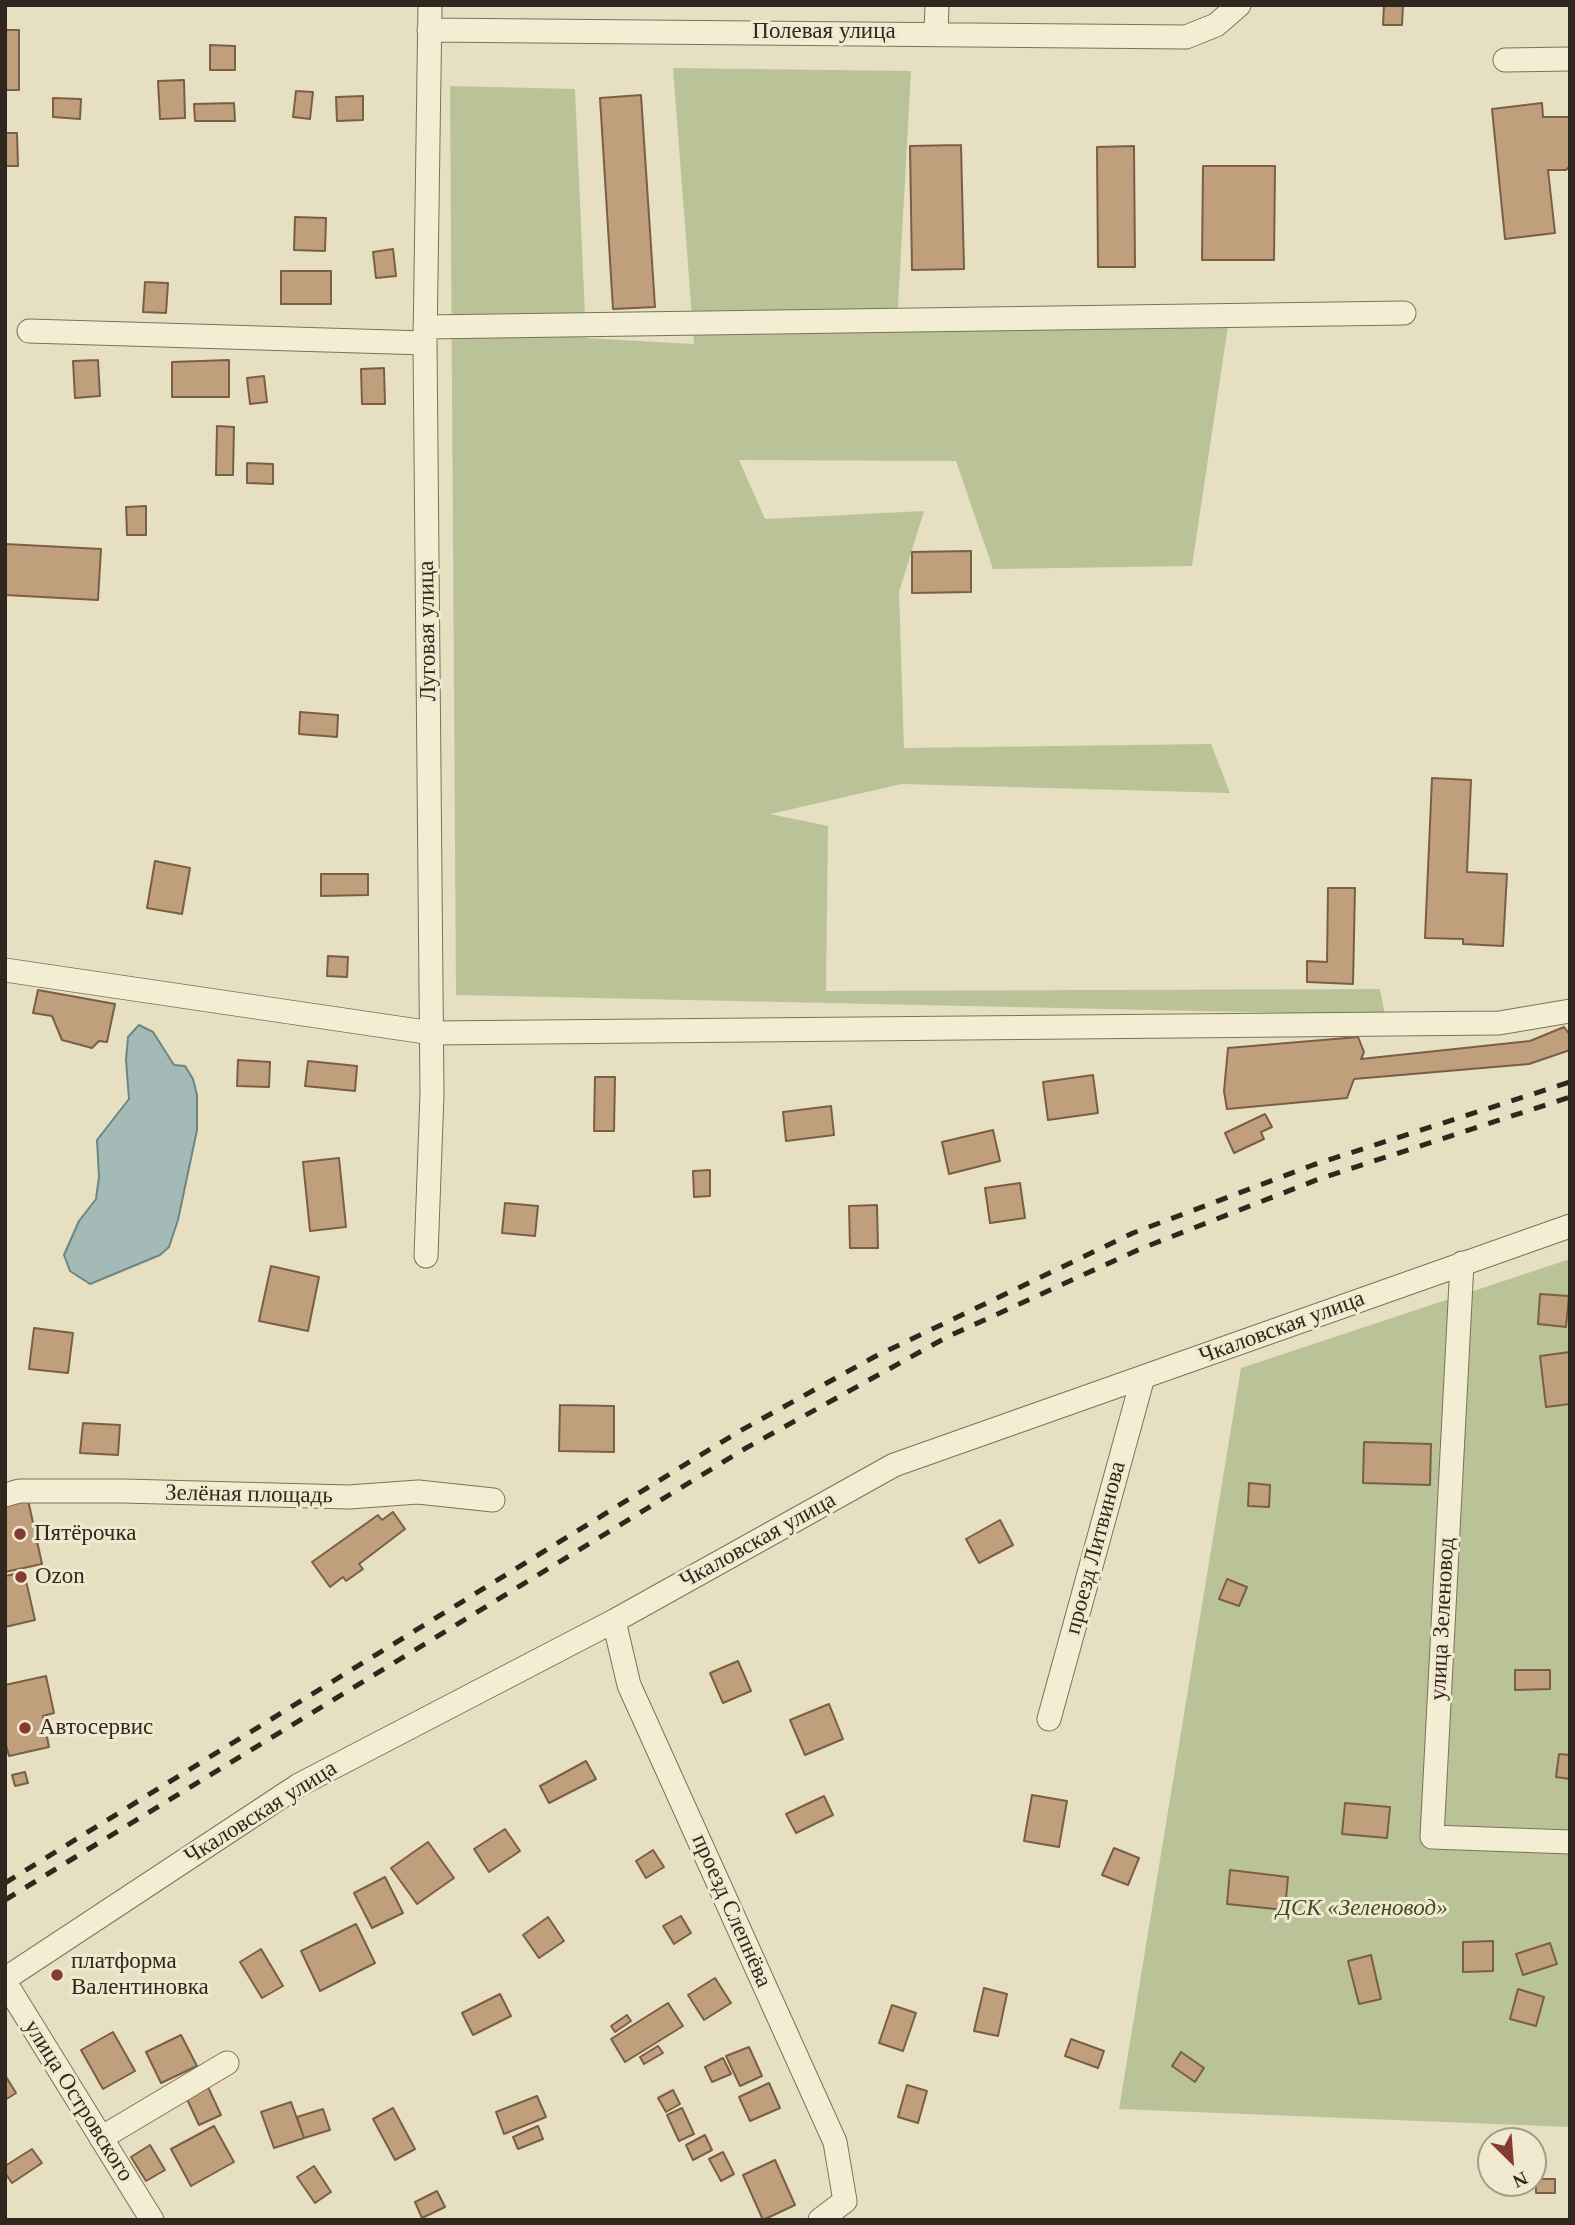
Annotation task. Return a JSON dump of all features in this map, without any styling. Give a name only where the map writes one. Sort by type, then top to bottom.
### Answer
[{"type":"street","name":"Луговая улица","points":[[426,1256],[432,1034],[425,335],[434,113],[430,5]]},
{"type":"street","points":[[936,32],[937,5]]},
{"type":"street","name":"Полевая улица","points":[[429,30],[936,32],[1186,37],[1216,25],[1239,5]]},
{"type":"street","points":[[1505,60],[1570,59]]},
{"type":"street","points":[[29,331],[425,335],[1404,313]]},
{"type":"street","points":[[5,970],[432,1034],[1499,1023],[1570,1012]]},
{"type":"street","name":"Чкаловская улица","points":[[5,1980],[299,1785],[614,1621],[894,1465],[1570,1226]]},
{"type":"street","name":"улица Зеленовод","points":[[1462,1263],[1432,1837],[1570,1842]]},
{"type":"street","name":"проезд Литвинова","points":[[1049,1719],[1143,1377]]},
{"type":"street","name":"Зелёная площадь","points":[[5,1495],[19,1491],[123,1491],[349,1497],[418,1492],[493,1500]]},
{"type":"street","name":"проезд Слепнёва","points":[[614,1621],[629,1685],[835,2141],[845,2202],[820,2220]]},
{"type":"street","name":"улица Островского","points":[[5,1980],[152,2220]]},
{"type":"street","points":[[101,2138],[228,2063]]},
{"type":"green space","points":[[673,68],[911,71],[897,325],[1228,326],[1192,566],[993,569],[956,461],[739,460],[765,519],[924,511],[899,592],[904,748],[1211,744],[1230,793],[902,784],[770,814],[828,826],[826,991],[1380,989],[1385,1015],[456,995],[450,86],[575,89],[586,338],[694,344]]},
{"type":"green space","name":"ДСК «Зеленовод»","points":[[1570,1259],[1570,2127],[1119,2109],[1241,1368]]},
{"type":"water","points":[[139,1025],[153,1032],[174,1065],[185,1066],[193,1079],[197,1095],[197,1130],[178,1220],[169,1247],[160,1255],[90,1284],[70,1271],[64,1255],[79,1221],[96,1199],[99,1177],[97,1140],[129,1099],[126,1060],[128,1037]]},
{"type":"building","points":[[1384,5],[1403,5],[1402,25],[1383,25]]},
{"type":"building","points":[[5,30],[19,30],[19,90],[5,90]]},
{"type":"building","points":[[210,45],[235,46],[235,70],[210,70]]},
{"type":"building","points":[[184,80],[185,118],[160,119],[158,81]]},
{"type":"building","points":[[296,91],[313,92],[310,119],[293,117]]},
{"type":"building","points":[[641,95],[655,307],[613,309],[600,98]]},
{"type":"building","points":[[363,96],[363,120],[337,121],[336,97]]},
{"type":"building","points":[[53,98],[81,99],[80,119],[53,117]]},
{"type":"building","points":[[234,103],[235,121],[195,121],[194,104]]},
{"type":"building","points":[[1542,103],[1543,117],[1570,117],[1570,166],[1566,170],[1548,170],[1555,233],[1505,239],[1492,109]]},
{"type":"building","points":[[5,133],[17,133],[18,166],[5,166]]},
{"type":"building","points":[[961,145],[964,269],[912,270],[910,146]]},
{"type":"building","points":[[1134,146],[1135,267],[1098,267],[1097,147]]},
{"type":"building","points":[[1203,166],[1275,166],[1274,260],[1202,260]]},
{"type":"building","points":[[295,217],[326,218],[325,251],[294,250]]},
{"type":"building","points":[[393,249],[396,276],[376,278],[373,252]]},
{"type":"building","points":[[281,271],[331,271],[331,304],[281,304]]},
{"type":"building","points":[[145,282],[168,283],[166,313],[143,312]]},
{"type":"building","points":[[98,360],[100,396],[75,398],[73,361]]},
{"type":"building","points":[[229,360],[229,397],[172,397],[172,362]]},
{"type":"building","points":[[384,368],[385,404],[362,404],[361,369]]},
{"type":"building","points":[[264,376],[267,402],[250,404],[247,378]]},
{"type":"building","points":[[217,426],[234,427],[233,475],[216,475]]},
{"type":"building","points":[[247,463],[273,464],[273,484],[247,483]]},
{"type":"building","points":[[146,506],[146,535],[127,535],[126,507]]},
{"type":"building","points":[[5,544],[101,549],[98,600],[5,595]]},
{"type":"building","points":[[971,551],[971,592],[912,593],[912,552]]},
{"type":"building","points":[[300,712],[338,715],[337,737],[299,734]]},
{"type":"building","points":[[1432,778],[1471,780],[1467,872],[1507,874],[1503,946],[1463,944],[1463,939],[1425,938]]},
{"type":"building","points":[[155,861],[190,868],[182,914],[147,908]]},
{"type":"building","points":[[321,874],[368,874],[368,895],[321,896]]},
{"type":"building","points":[[1328,888],[1355,888],[1353,984],[1307,982],[1307,961],[1327,962]]},
{"type":"building","points":[[328,956],[348,957],[347,977],[327,976]]},
{"type":"building","points":[[38,990],[115,1004],[107,1042],[99,1041],[92,1048],[62,1040],[52,1016],[33,1013]]},
{"type":"building","points":[[1564,1027],[1570,1035],[1570,1050],[1529,1064],[1354,1079],[1347,1098],[1227,1109],[1224,1091],[1228,1048],[1358,1037],[1364,1052],[1361,1059],[1530,1041]]},
{"type":"building","points":[[238,1060],[270,1062],[269,1087],[237,1086]]},
{"type":"building","points":[[308,1061],[357,1066],[355,1091],[305,1086]]},
{"type":"building","points":[[1093,1075],[1098,1113],[1048,1120],[1043,1082]]},
{"type":"building","points":[[595,1077],[615,1077],[614,1131],[594,1131]]},
{"type":"building","points":[[831,1106],[834,1135],[786,1141],[783,1112]]},
{"type":"building","points":[[1265,1114],[1272,1127],[1261,1132],[1264,1139],[1234,1153],[1225,1133]]},
{"type":"building","points":[[993,1130],[1000,1161],[949,1174],[942,1142]]},
{"type":"building","points":[[339,1158],[346,1227],[310,1231],[303,1162]]},
{"type":"building","points":[[710,1170],[710,1196],[694,1197],[693,1171]]},
{"type":"building","points":[[1020,1183],[1025,1218],[990,1223],[985,1188]]},
{"type":"building","points":[[505,1203],[538,1206],[535,1236],[502,1233]]},
{"type":"building","points":[[877,1205],[878,1248],[850,1248],[849,1206]]},
{"type":"building","points":[[271,1266],[319,1277],[308,1331],[259,1321]]},
{"type":"building","points":[[1540,1294],[1569,1296],[1566,1327],[1538,1324]]},
{"type":"building","points":[[34,1328],[73,1333],[68,1373],[29,1369]]},
{"type":"building","points":[[1570,1352],[1570,1404],[1546,1407],[1540,1356]]},
{"type":"building","points":[[560,1405],[614,1406],[614,1452],[559,1451]]},
{"type":"building","points":[[83,1423],[120,1425],[118,1455],[80,1453]]},
{"type":"building","points":[[1364,1442],[1431,1444],[1430,1485],[1363,1483]]},
{"type":"building","points":[[1249,1483],[1270,1485],[1269,1507],[1248,1506]]},
{"type":"building","name":"Пятёрочка","points":[[28,1500],[42,1564],[5,1572],[5,1505]]},
{"type":"building","points":[[393,1512],[405,1529],[359,1564],[363,1569],[346,1581],[343,1577],[330,1587],[312,1562],[378,1515],[382,1520]]},
{"type":"building","points":[[1000,1520],[1013,1545],[979,1563],[966,1539]]},
{"type":"building","points":[[24,1572],[35,1620],[5,1627],[5,1576]]},
{"type":"building","points":[[1227,1579],[1247,1587],[1239,1606],[1219,1599]]},
{"type":"building","points":[[738,1661],[751,1691],[723,1703],[710,1673]]},
{"type":"building","points":[[1515,1670],[1550,1670],[1550,1689],[1515,1690]]},
{"type":"building","name":"Автосервис","points":[[46,1676],[54,1713],[43,1716],[49,1747],[9,1756],[5,1741],[5,1685]]},
{"type":"building","points":[[829,1704],[843,1739],[805,1755],[790,1720]]},
{"type":"building","points":[[1559,1754],[1570,1755],[1570,1779],[1556,1777]]},
{"type":"building","points":[[586,1761],[596,1779],[549,1803],[540,1786]]},
{"type":"building","points":[[25,1772],[28,1783],[15,1786],[12,1775]]},
{"type":"building","points":[[1032,1795],[1067,1801],[1059,1847],[1024,1841]]},
{"type":"building","points":[[824,1796],[833,1815],[796,1833],[786,1814]]},
{"type":"building","points":[[1345,1803],[1390,1807],[1387,1838],[1342,1834]]},
{"type":"building","points":[[505,1829],[520,1851],[489,1872],[474,1849]]},
{"type":"building","points":[[428,1842],[454,1878],[417,1904],[391,1868]]},
{"type":"building","points":[[1114,1848],[1139,1858],[1128,1885],[1102,1875]]},
{"type":"building","points":[[653,1850],[664,1867],[646,1878],[636,1861]]},
{"type":"building","points":[[1230,1870],[1288,1877],[1285,1910],[1227,1904]]},
{"type":"building","points":[[385,1877],[403,1913],[372,1928],[354,1893]]},
{"type":"building","points":[[681,1916],[691,1933],[674,1944],[663,1926]]},
{"type":"building","points":[[548,1917],[564,1941],[539,1958],[523,1935]]},
{"type":"building","points":[[356,1924],[375,1963],[320,1991],[301,1951]]},
{"type":"building","points":[[1493,1941],[1493,1971],[1463,1972],[1463,1942]]},
{"type":"building","points":[[1550,1943],[1557,1964],[1523,1975],[1516,1954]]},
{"type":"building","points":[[261,1949],[283,1986],[262,1998],[240,1962]]},
{"type":"building","points":[[1371,1955],[1381,1999],[1359,2004],[1348,1961]]},
{"type":"building","points":[[715,1978],[731,2003],[704,2020],[688,1995]]},
{"type":"building","points":[[984,1988],[1007,1994],[998,2036],[974,2031]]},
{"type":"building","points":[[1518,1989],[1544,1997],[1536,2026],[1510,2019]]},
{"type":"building","points":[[500,1994],[511,2016],[473,2035],[462,2013]]},
{"type":"building","points":[[668,2003],[683,2026],[625,2062],[611,2039]]},
{"type":"building","points":[[892,2005],[916,2013],[903,2051],[879,2043]]},
{"type":"building","points":[[627,2015],[631,2021],[615,2032],[611,2026]]},
{"type":"building","points":[[113,2032],[135,2071],[103,2089],[81,2050]]},
{"type":"building","points":[[181,2035],[197,2066],[161,2083],[146,2052]]},
{"type":"building","points":[[1071,2039],[1104,2051],[1098,2068],[1065,2056]]},
{"type":"building","points":[[658,2046],[663,2053],[644,2064],[640,2057]]},
{"type":"building","points":[[749,2047],[762,2076],[740,2086],[726,2056]]},
{"type":"building","points":[[1181,2052],[1204,2068],[1195,2082],[1172,2066]]},
{"type":"building","points":[[723,2058],[731,2074],[712,2082],[705,2067]]},
{"type":"building","points":[[5,2075],[16,2093],[5,2100]]},
{"type":"building","points":[[769,2083],[780,2108],[750,2121],[739,2097]]},
{"type":"building","points":[[907,2085],[927,2091],[918,2123],[898,2117]]},
{"type":"building","points":[[208,2087],[221,2115],[199,2125],[186,2097]]},
{"type":"building","points":[[673,2090],[680,2104],[666,2112],[658,2098]]},
{"type":"building","points":[[537,2096],[546,2117],[504,2134],[496,2112]]},
{"type":"building","points":[[291,2102],[304,2138],[274,2148],[261,2112]]},
{"type":"building","points":[[393,2108],[415,2149],[395,2160],[373,2119]]},
{"type":"building","points":[[682,2108],[694,2134],[679,2141],[667,2115]]},
{"type":"building","points":[[323,2109],[330,2130],[304,2138],[297,2117]]},
{"type":"building","points":[[214,2126],[234,2162],[191,2186],[171,2149]]},
{"type":"building","points":[[538,2126],[543,2139],[518,2149],[513,2137]]},
{"type":"building","points":[[705,2135],[712,2150],[693,2160],[686,2145]]},
{"type":"building","points":[[150,2145],[165,2170],[146,2181],[131,2157]]},
{"type":"building","points":[[32,2149],[42,2163],[12,2183],[5,2173],[5,2166]]},
{"type":"building","points":[[723,2152],[734,2174],[721,2181],[709,2159]]},
{"type":"building","points":[[775,2160],[795,2205],[763,2220],[743,2175]]},
{"type":"building","points":[[314,2166],[331,2192],[315,2203],[297,2177]]},
{"type":"building","points":[[1547,2179],[1555,2179],[1555,2193],[1547,2193]]},
{"type":"building","points":[[437,2191],[445,2207],[422,2218],[415,2202]]},
{"type":"railway","points":[[5,1883],[738,1432],[874,1357],[1133,1233],[1313,1165],[1570,1082]]},
{"type":"railway","points":[[5,1900],[746,1448],[947,1337],[1140,1249],[1319,1179],[1570,1097]]},
{"type":"place","name":"Пятёрочка","points":[[20,1534]]},
{"type":"place","name":"Ozon","points":[[21,1577]]},
{"type":"place","name":"Автосервис","points":[[25,1728]]},
{"type":"place","name":"платформа Валентиновка","points":[[57,1975]]}]
